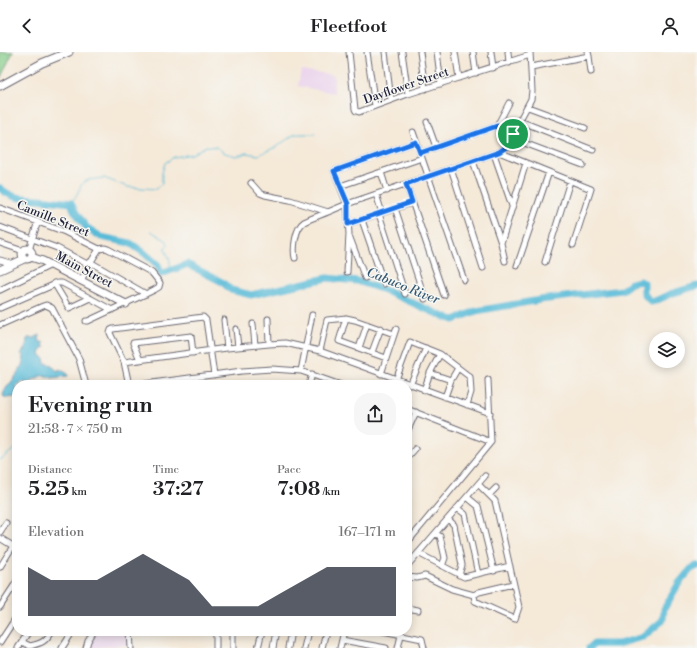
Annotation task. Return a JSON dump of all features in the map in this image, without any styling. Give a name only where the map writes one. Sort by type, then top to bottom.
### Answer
[{"type":"street","points":[[0,86],[69,52]]},
{"type":"street","name":"Dayflower Street","points":[[349,52],[355,109],[359,112],[408,94],[509,63],[530,54]]},
{"type":"street","points":[[367,52],[375,106]]},
{"type":"street","points":[[385,52],[391,100]]},
{"type":"street","points":[[402,52],[408,94]]},
{"type":"street","points":[[420,52],[425,89]]},
{"type":"street","points":[[437,52],[441,84]]},
{"type":"street","points":[[455,52],[459,78]]},
{"type":"street","points":[[473,52],[476,73]]},
{"type":"street","points":[[491,52],[493,68]]},
{"type":"street","points":[[508,52],[509,63]]},
{"type":"street","points":[[295,258],[295,244],[300,227],[303,223],[348,204],[497,153],[505,148],[528,107],[532,92],[530,54]]},
{"type":"street","points":[[531,67],[589,54],[591,72]]},
{"type":"street","points":[[340,186],[421,156],[436,147],[497,126],[509,103]]},
{"type":"street","points":[[528,107],[585,128]]},
{"type":"street","points":[[520,121],[593,150]]},
{"type":"street","points":[[427,122],[436,147]]},
{"type":"street","points":[[497,126],[512,136],[583,165]]},
{"type":"street","points":[[413,132],[464,280]]},
{"type":"street","points":[[347,272],[349,234],[348,204],[334,171],[416,142]]},
{"type":"street","points":[[497,153],[591,188],[574,245]]},
{"type":"street","points":[[497,153],[512,206]]},
{"type":"street","points":[[473,161],[501,243],[505,261]]},
{"type":"street","points":[[501,243],[526,163]]},
{"type":"street","points":[[452,168],[484,268]]},
{"type":"street","points":[[381,172],[387,190]]},
{"type":"street","points":[[517,266],[549,172]]},
{"type":"street","points":[[545,262],[570,180]]},
{"type":"street","points":[[251,183],[260,193],[265,196],[290,200],[328,212]]},
{"type":"street","points":[[406,184],[444,295]]},
{"type":"street","points":[[376,194],[380,213],[405,294]]},
{"type":"street","points":[[348,224],[412,202]]},
{"type":"street","name":"Camille Street","points":[[0,208],[65,232],[99,249],[108,249],[152,273],[160,283],[159,287],[146,294]]},
{"type":"street","points":[[395,208],[425,299]]},
{"type":"street","points":[[362,220],[384,284]]},
{"type":"street","points":[[0,243],[25,253],[38,221]]},
{"type":"street","points":[[0,227],[58,248],[146,294]]},
{"type":"street","points":[[349,234],[365,278]]},
{"type":"street","points":[[81,281],[99,249]]},
{"type":"street","name":"Main Street","points":[[0,270],[13,264],[25,253],[27,260],[31,257],[52,265],[126,304]]},
{"type":"street","points":[[0,260],[13,264]]},
{"type":"street","points":[[0,290],[52,265]]},
{"type":"street","points":[[0,308],[54,283],[62,283],[112,310]]},
{"type":"street","points":[[54,283],[69,308],[90,298]]},
{"type":"street","points":[[86,321],[146,294]]},
{"type":"street","points":[[0,325],[46,305],[52,308],[79,359],[85,380]]},
{"type":"street","points":[[301,371],[312,315]]},
{"type":"street","points":[[128,380],[124,362],[110,333],[113,329],[204,317],[206,320],[214,375]]},
{"type":"street","points":[[320,351],[327,320],[346,318],[395,332],[381,374]]},
{"type":"street","points":[[346,318],[339,341],[386,358]]},
{"type":"street","points":[[224,320],[227,348]]},
{"type":"street","points":[[268,320],[269,344]]},
{"type":"street","points":[[253,324],[255,345]]},
{"type":"street","points":[[359,348],[367,324]]},
{"type":"street","points":[[372,352],[381,328]]},
{"type":"street","points":[[236,329],[238,347]]},
{"type":"street","points":[[140,360],[134,343],[191,336],[193,353]]},
{"type":"street","points":[[396,380],[410,342],[440,354],[470,377],[471,392],[467,405]]},
{"type":"street","points":[[124,362],[227,348],[285,343],[320,351],[381,374],[392,380]]},
{"type":"street","points":[[412,380],[426,348]]},
{"type":"street","points":[[424,390],[430,373],[440,354]]},
{"type":"street","points":[[445,397],[451,380],[458,368]]},
{"type":"street","points":[[176,380],[272,369],[301,371],[328,380]]},
{"type":"street","points":[[430,373],[451,380]]},
{"type":"street","points":[[310,380],[312,374]]},
{"type":"street","points":[[412,537],[491,442],[488,380]]},
{"type":"street","points":[[412,386],[490,413]]},
{"type":"street","points":[[412,411],[491,442]]},
{"type":"street","points":[[412,421],[416,412]]},
{"type":"street","points":[[412,452],[415,449]]},
{"type":"street","points":[[412,560],[485,476]]},
{"type":"street","points":[[474,595],[475,601],[515,618],[519,607],[495,501],[478,484]]},
{"type":"street","points":[[489,495],[496,488]]},
{"type":"street","points":[[467,497],[478,506],[494,571]]},
{"type":"street","points":[[457,508],[465,514],[478,574]]},
{"type":"street","points":[[448,519],[454,525],[462,564],[459,575]]},
{"type":"street","points":[[0,532],[6,523]]},
{"type":"street","points":[[435,534],[440,536],[445,558],[442,566]]},
{"type":"street","points":[[0,538],[12,545]]},
{"type":"street","points":[[0,567],[12,548]]},
{"type":"street","points":[[418,553],[464,577],[510,566]]},
{"type":"street","points":[[412,578],[425,576],[452,589],[474,595],[479,592],[513,584]]},
{"type":"street","points":[[0,607],[12,589]]},
{"type":"street","points":[[412,609],[418,610]]},
{"type":"street","points":[[0,642],[12,624]]},
{"type":"street","points":[[18,648],[26,636]]},
{"type":"street","points":[[22,642],[30,646],[41,643],[49,636]]},
{"type":"street","points":[[62,648],[70,636]]},
{"type":"street","points":[[86,648],[91,636]]},
{"type":"street","points":[[130,636],[131,648]]},
{"type":"street","points":[[216,636],[216,648]]},
{"type":"street","points":[[233,636],[233,648]]},
{"type":"street","points":[[258,648],[261,636]]},
{"type":"street","points":[[273,648],[275,636]]},
{"type":"street","points":[[288,648],[290,636]]},
{"type":"street","points":[[304,648],[307,636]]},
{"type":"street","points":[[322,648],[325,636]]},
{"type":"street","points":[[340,648],[343,636]]},
{"type":"street","points":[[398,648],[401,636]]},
{"type":"street","points":[[406,636],[422,639],[424,648]]},
{"type":"street","points":[[342,640],[386,648]]},
{"type":"shaded area","points":[[301,70],[334,75],[334,93],[298,86]]},
{"type":"shaded area","points":[[94,636],[128,636],[128,645],[88,648]]},
{"type":"green space","points":[[0,52],[13,52],[0,79]]},
{"type":"water","points":[[40,335],[39,341],[44,343],[43,346],[45,347],[42,349],[40,354],[44,358],[45,363],[52,365],[58,371],[59,369],[67,373],[68,376],[52,378],[43,375],[33,380],[13,380],[22,366],[24,356],[21,354],[26,347],[27,339]]},
{"type":"water","points":[[12,381],[12,397],[6,398],[3,396],[4,391]]},
{"type":"waterway","points":[[71,203],[82,184],[88,180],[104,178],[128,187],[156,189],[162,183],[162,173],[165,163],[174,157],[192,154],[206,146],[216,147],[225,153],[236,156],[247,153],[258,155],[276,147],[295,134],[315,134]]},
{"type":"waterway","name":"Cabuco River","points":[[0,188],[10,195],[18,198],[71,203],[86,227],[101,237],[130,243],[158,265],[161,274],[187,264],[222,282],[231,290],[251,295],[327,278],[357,281],[384,290],[454,320],[476,311],[540,300],[622,290],[631,283],[640,281],[644,283],[644,294],[651,302],[673,293],[697,286]]},
{"type":"waterway","points":[[151,231],[167,241],[168,245],[165,247],[165,250],[170,259],[170,265],[164,272]]},
{"type":"waterway","points":[[0,460],[12,451]]},
{"type":"waterway","points":[[589,648],[594,644],[618,644],[643,637],[663,620],[664,609],[679,583],[691,569],[697,566]]},
{"type":"route","points":[[497,126],[513,134],[505,148],[499,152],[406,184],[412,202],[348,224],[348,204],[334,171],[416,142],[420,153],[497,126]]}]
